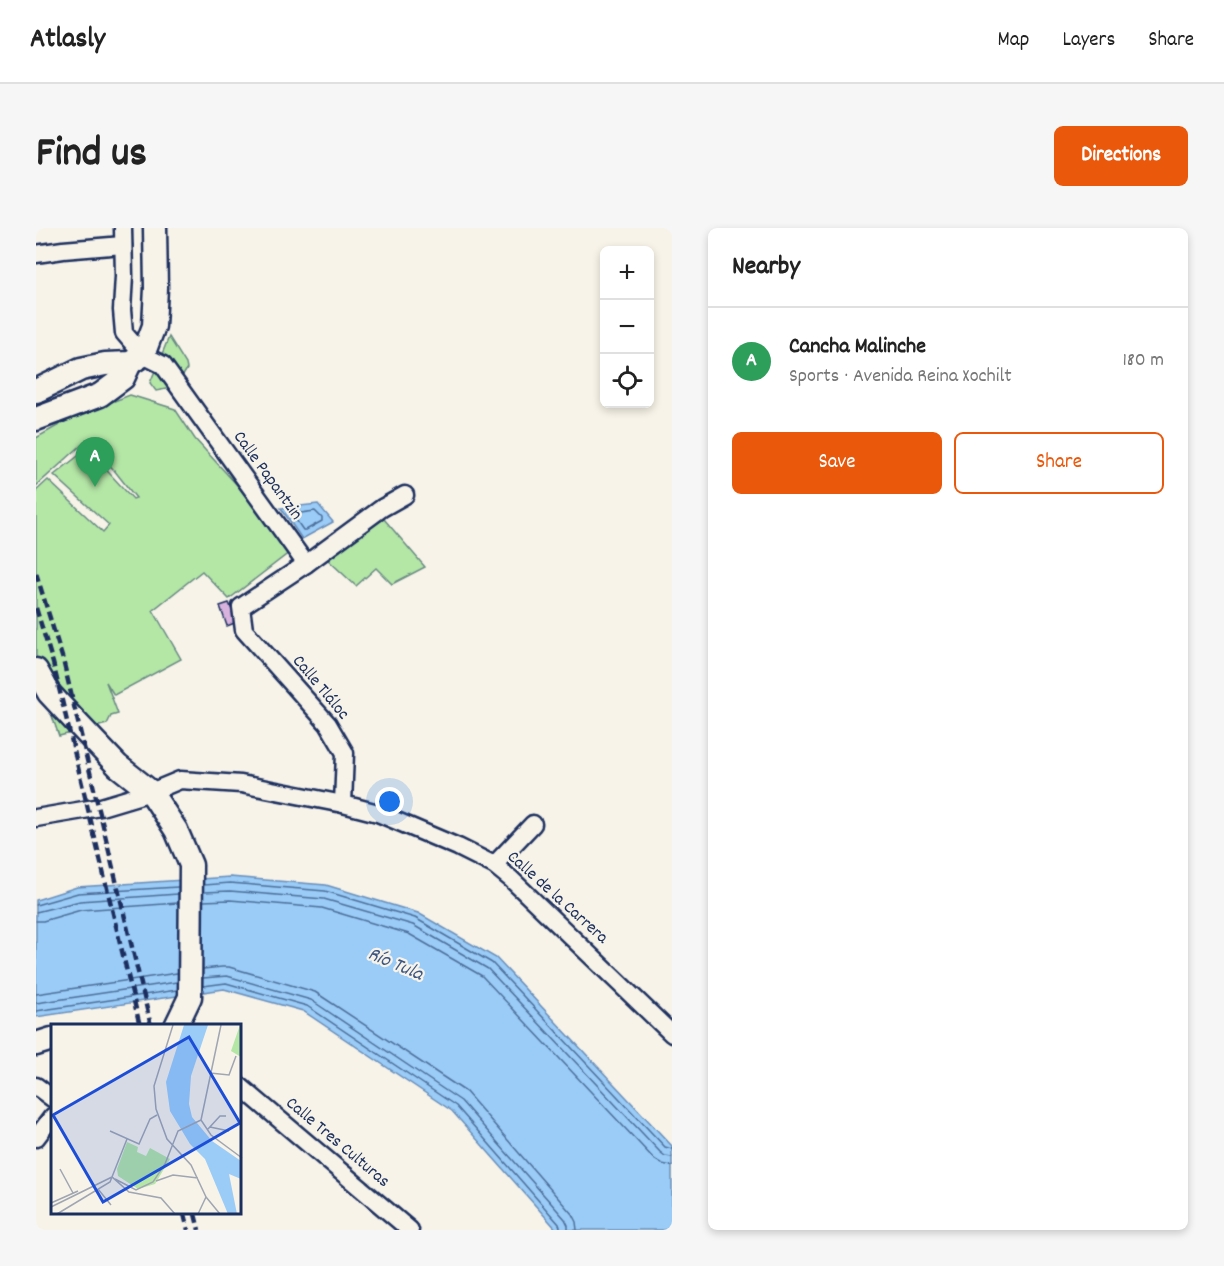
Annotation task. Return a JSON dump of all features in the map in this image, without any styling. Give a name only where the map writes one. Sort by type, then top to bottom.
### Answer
[{"type":"street","points":[[36,419],[100,395],[123,378],[136,359],[154,326],[156,230]]},
{"type":"street","points":[[36,255],[123,236]]},
{"type":"street","name":"Calle Papantzin","points":[[123,236],[124,333],[136,359],[163,365],[306,564]]},
{"type":"street","points":[[36,391],[81,369],[136,359]]},
{"type":"street","points":[[306,564],[382,508],[405,495]]},
{"type":"street","name":"Calle Tláloc","points":[[306,564],[240,607],[244,630],[328,724],[345,753],[343,804]]},
{"type":"street","points":[[36,670],[49,693],[118,766],[151,792],[176,830],[191,865],[190,997],[177,1024]]},
{"type":"street","name":"Calle de la Carrera","points":[[36,818],[101,807],[151,792],[180,780],[241,784],[378,813],[494,865],[672,1034]]},
{"type":"street","points":[[494,865],[533,824]]},
{"type":"street","points":[[36,1044],[51,1039]]},
{"type":"street","points":[[36,1086],[51,1097]]},
{"type":"street","name":"Calle Tres Culturas","points":[[242,1088],[405,1229]]},
{"type":"street","points":[[36,1138],[51,1118]]},
{"type":"green space","points":[[169,337],[187,369],[176,387],[156,391],[150,383]]},
{"type":"green space","points":[[130,395],[175,409],[195,439],[237,485],[290,552],[229,599],[202,571],[153,610],[181,659],[114,695],[106,682],[118,714],[111,716],[107,724],[59,736],[36,670],[36,491],[48,480],[103,532],[109,525],[54,475],[87,449],[133,499],[136,498],[114,470],[86,441],[36,486],[36,438],[75,416]]},
{"type":"green space","points":[[384,519],[425,567],[392,584],[376,568],[356,586],[326,558],[348,539]]},
{"type":"water","points":[[318,504],[333,522],[302,539],[281,508]]},
{"type":"water","name":"Río Tula","points":[[230,877],[326,885],[418,913],[496,958],[672,1146],[672,1230],[557,1230],[452,1111],[303,1011],[224,989],[36,1017],[36,900],[77,887]]},
{"type":"building","points":[[229,603],[237,622],[227,626],[220,606]]},
{"type":"railway","points":[[36,573],[63,660],[151,1024]]},
{"type":"railway","points":[[36,608],[53,663],[140,1024]]},
{"type":"railway","points":[[184,1215],[188,1230]]},
{"type":"railway","points":[[195,1215],[199,1230]]},
{"type":"place","name":"Cancha Malinche","points":[[95,487]]}]
